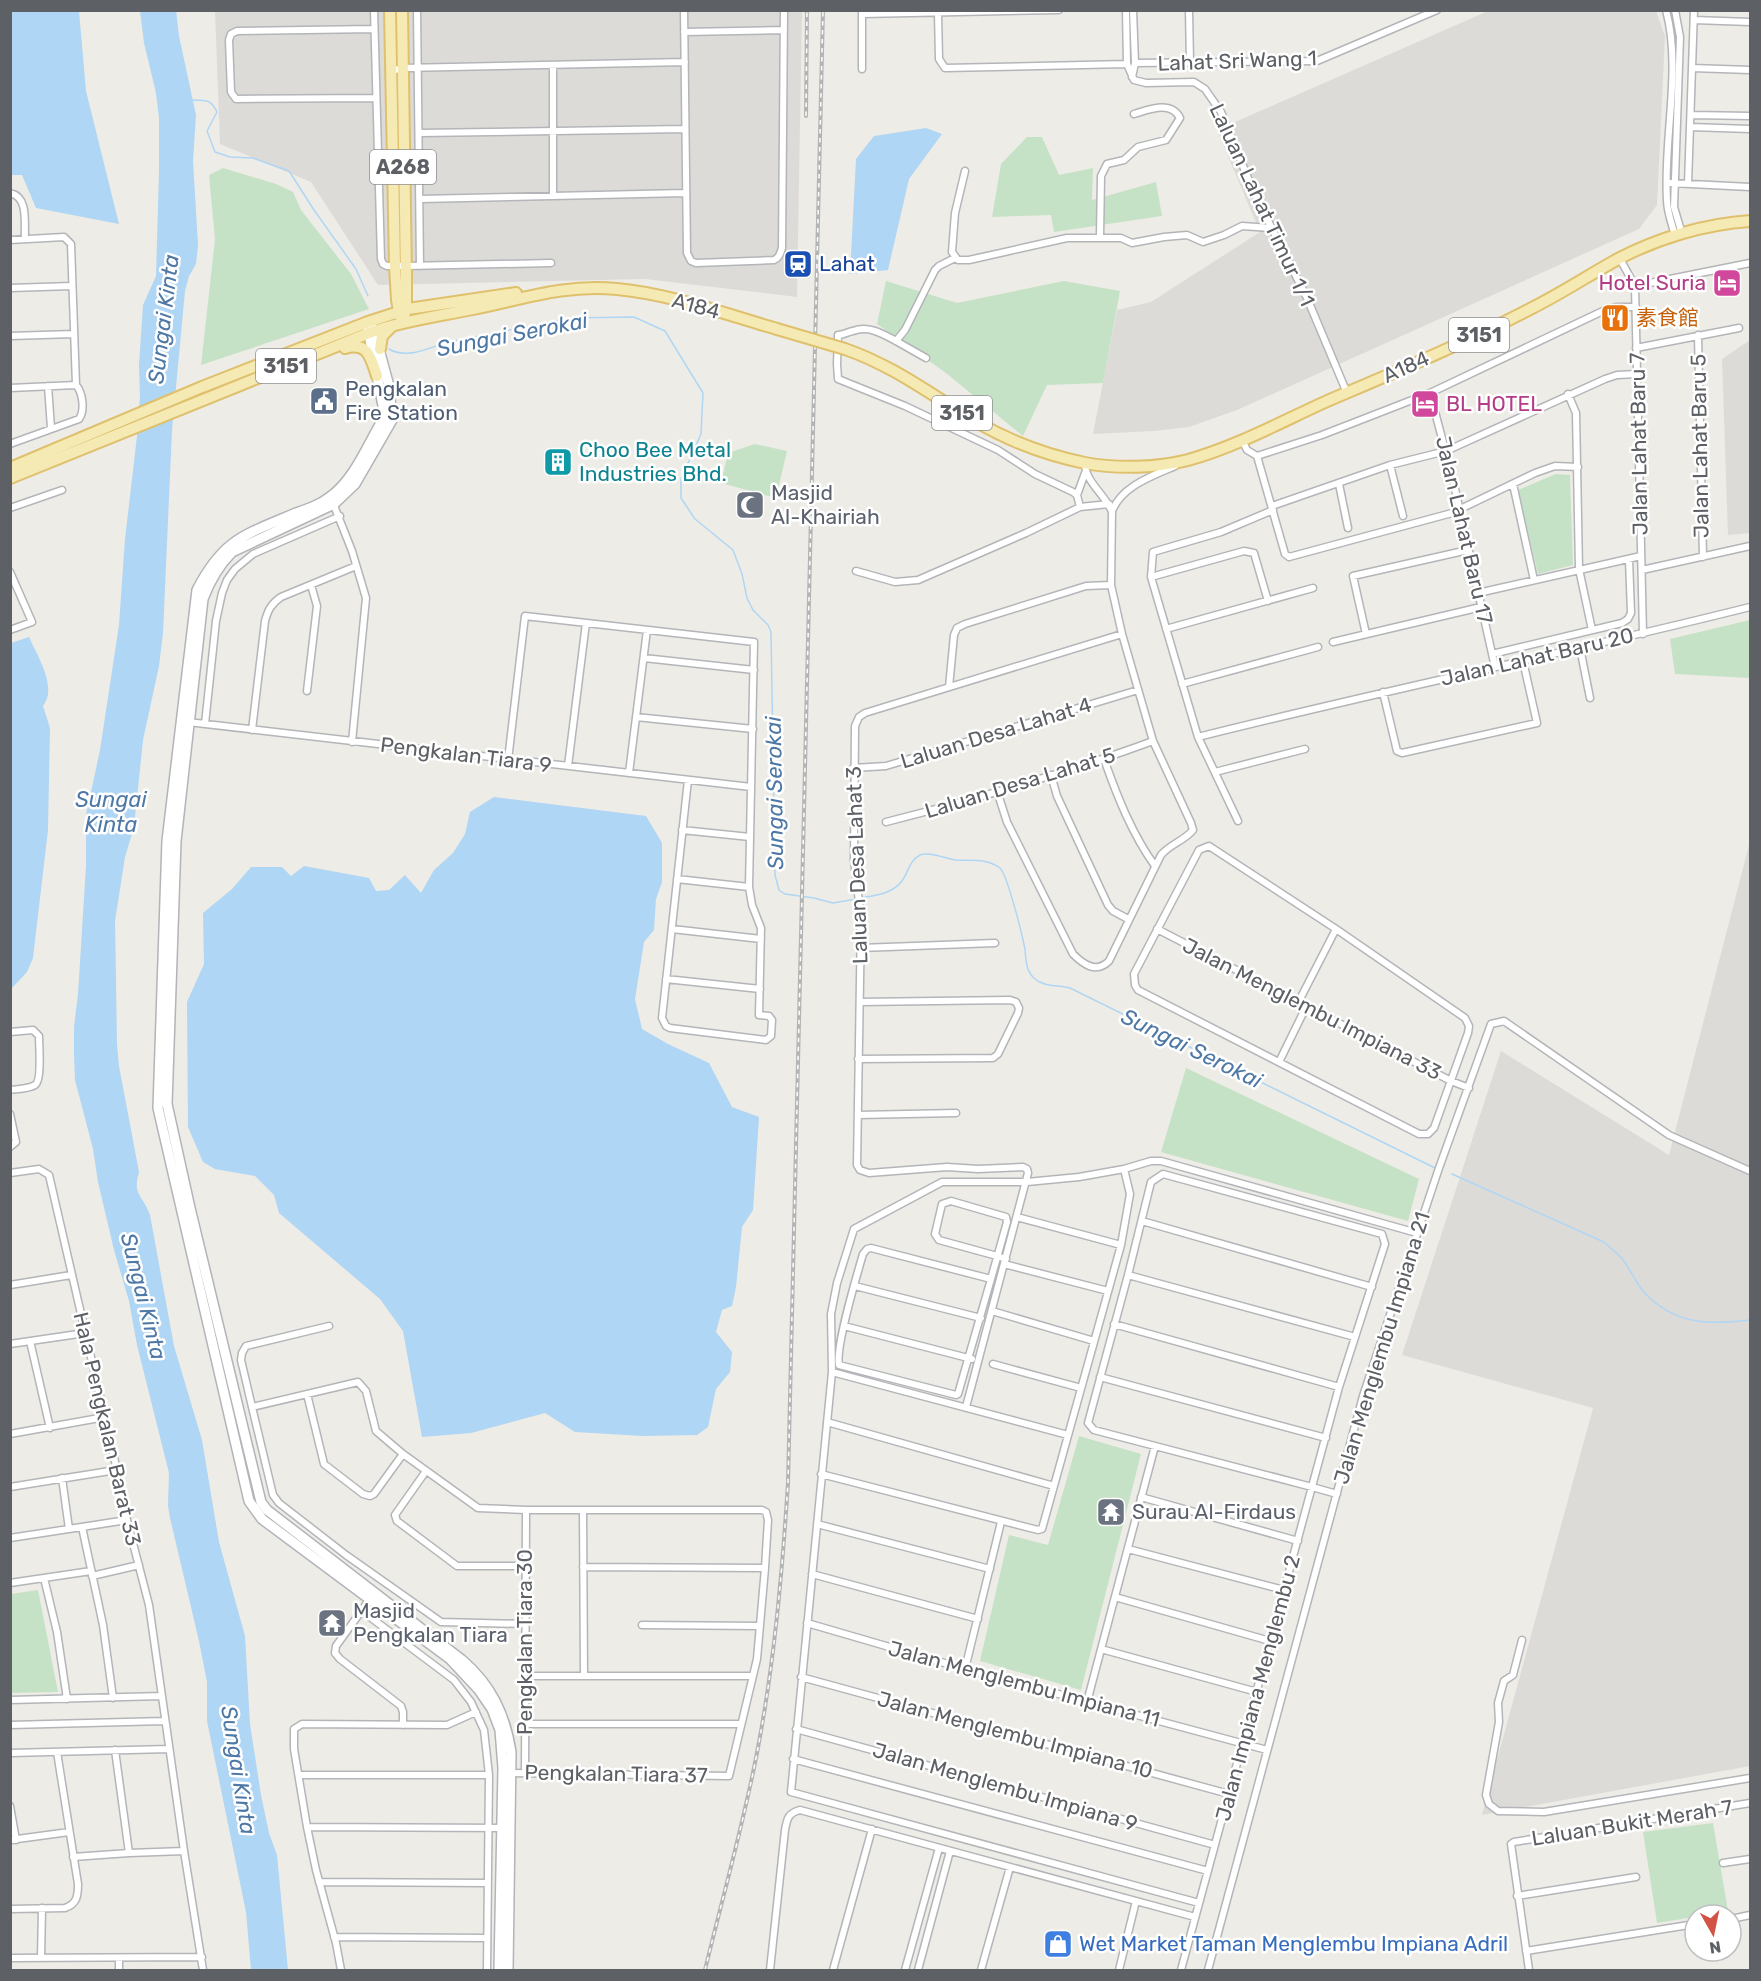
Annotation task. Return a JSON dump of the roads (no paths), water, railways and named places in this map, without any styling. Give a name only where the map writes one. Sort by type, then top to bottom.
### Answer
[{"type":"main road","name":"A268","points":[[390,10],[391,71],[402,270],[396,293]]},
{"type":"main road","name":"A268","points":[[401,317],[402,10]]},
{"type":"main road","name":"A184","points":[[544,292],[579,288],[632,291],[676,300],[845,349],[902,374],[974,420],[1034,449],[1085,468],[1125,466],[1179,461],[1202,456],[1505,322],[1620,259],[1679,235],[1735,222],[1750,221]]},
{"type":"main road","points":[[402,270],[408,290],[415,299],[439,303]]},
{"type":"main road","name":"3151","points":[[203,393],[279,369],[370,329],[439,303],[544,292]]},
{"type":"main road","name":"3151","points":[[10,480],[105,435],[317,342],[370,329],[382,317],[473,309],[544,292]]},
{"type":"main road","points":[[380,349],[382,336],[401,317],[396,293]]},
{"type":"main road","points":[[382,317],[392,304],[396,293]]},
{"type":"main road","points":[[279,369],[282,361],[302,353],[317,342]]},
{"type":"main road","points":[[316,354],[351,346],[361,348],[369,354],[377,376]]},
{"type":"main road","name":"3151","points":[[10,468],[105,435]]},
{"type":"street","points":[[374,10],[381,259],[385,265],[402,270],[420,266],[551,263]]},
{"type":"street","points":[[417,10],[420,266]]},
{"type":"street","points":[[684,10],[687,253],[691,261],[696,263],[764,261],[778,258],[782,248],[784,10]]},
{"type":"street","points":[[862,69],[862,12],[1059,10]]},
{"type":"street","points":[[1126,10],[1127,64],[1132,78]]},
{"type":"street","points":[[1132,78],[1135,63],[1133,10]]},
{"type":"street","points":[[1189,10],[1190,63]]},
{"type":"street","name":"Lahat Sri Wang 1","points":[[1135,63],[1323,60],[1437,10]]},
{"type":"street","points":[[1666,10],[1670,26],[1671,52],[1671,183],[1679,235]]},
{"type":"street","points":[[1671,183],[1680,37],[1675,10]]},
{"type":"street","points":[[1688,184],[1694,10]]},
{"type":"street","name":"Lahat Sri Wang 1","points":[[938,13],[939,59],[942,66],[948,68],[1127,64]]},
{"type":"street","points":[[1694,20],[1750,22]]},
{"type":"street","points":[[374,29],[234,32],[229,40],[231,92],[233,97],[239,100],[375,98]]},
{"type":"street","points":[[684,32],[784,30]]},
{"type":"street","points":[[391,71],[419,67],[685,62]]},
{"type":"street","points":[[553,65],[554,196]]},
{"type":"street","points":[[1692,68],[1750,70]]},
{"type":"street","name":"Laluan Lahat Timur 1/1","points":[[1132,78],[1146,83],[1194,81],[1206,89],[1221,112],[1254,193],[1306,298],[1347,393]]},
{"type":"street","points":[[1100,236],[1103,168],[1107,164],[1124,160],[1138,147],[1166,140],[1180,118],[1176,111],[1160,107],[1134,114]]},
{"type":"street","points":[[1691,114],[1750,116]]},
{"type":"street","points":[[1690,127],[1750,129]]},
{"type":"street","points":[[419,133],[685,129]]},
{"type":"street","points":[[965,171],[955,213],[952,252],[958,260],[969,260],[1067,238],[1100,236],[1120,238],[1132,243],[1164,237],[1187,236],[1203,242],[1242,226],[1271,228]]},
{"type":"street","points":[[1671,183],[1750,187]]},
{"type":"street","points":[[10,193],[17,194],[22,202],[25,239]]},
{"type":"street","points":[[420,199],[685,194]]},
{"type":"street","points":[[10,240],[64,237],[71,244],[76,385],[81,392],[82,415],[79,420],[10,444]]},
{"type":"street","points":[[896,341],[905,330],[935,270],[955,258]]},
{"type":"street","name":"Jalan Lahat Baru 7","points":[[1620,259],[1635,286],[1643,634]]},
{"type":"street","points":[[1635,286],[1750,263]]},
{"type":"street","points":[[10,288],[72,286]]},
{"type":"street","points":[[1257,456],[1322,435],[1430,393],[1605,309],[1636,307]]},
{"type":"street","points":[[926,358],[866,328],[838,335],[838,379],[905,406],[998,450],[1035,474],[1077,495]]},
{"type":"street","points":[[1636,348],[1739,328]]},
{"type":"street","points":[[370,329],[380,349],[384,386],[392,420],[355,484],[332,500],[247,534],[232,543],[221,552],[197,590],[186,722],[167,841],[158,1108],[249,1501],[262,1519],[334,1567],[477,1673],[490,1689],[507,1728],[511,1752],[508,1773],[507,1828],[508,1971]]},
{"type":"street","points":[[370,329],[377,376],[384,386]]},
{"type":"street","points":[[10,336],[74,334]]},
{"type":"street","name":"Jalan Lahat Baru 5","points":[[1698,335],[1703,557]]},
{"type":"street","points":[[1238,821],[1198,737],[1151,577],[1153,552],[1221,532],[1273,508],[1390,465],[1446,451],[1568,394],[1617,375],[1637,374]]},
{"type":"street","points":[[10,388],[76,385]]},
{"type":"street","points":[[48,386],[51,428]]},
{"type":"street","name":"Jalan Lahat Baru 17","points":[[1430,393],[1460,509],[1495,668]]},
{"type":"street","points":[[1568,394],[1576,413],[1579,569],[1592,630]]},
{"type":"street","points":[[1241,440],[1247,450],[1257,456],[1285,554],[1288,557],[1452,513],[1555,466],[1578,467]]},
{"type":"street","points":[[1112,512],[1119,498],[1133,487],[1181,464]]},
{"type":"street","points":[[1390,465],[1403,516]]},
{"type":"street","points":[[1080,507],[1077,495],[1085,468]]},
{"type":"street","points":[[997,791],[1007,822],[1072,954],[1085,966],[1104,967],[1166,848],[1188,836],[1193,830],[1153,741],[1122,634],[1112,585],[1112,512],[1085,468]]},
{"type":"street","points":[[1339,484],[1348,528]]},
{"type":"street","points":[[1513,484],[1534,580]]},
{"type":"street","points":[[10,508],[62,489]]},
{"type":"street","points":[[332,500],[340,516],[366,598],[351,742]]},
{"type":"street","points":[[856,571],[896,582],[918,580],[1080,507],[1109,504]]},
{"type":"street","points":[[205,724],[216,621],[227,580],[243,561],[253,554],[340,516]]},
{"type":"street","points":[[1642,570],[1750,546]]},
{"type":"street","points":[[1366,634],[1353,576],[1468,550]]},
{"type":"street","points":[[1151,577],[1250,551],[1254,553],[1257,561],[1268,601]]},
{"type":"street","points":[[1478,593],[1641,556]]},
{"type":"street","points":[[1492,654],[1622,623],[1628,619],[1631,613],[1629,559]]},
{"type":"street","points":[[252,730],[268,609],[281,597],[356,566]]},
{"type":"street","points":[[10,572],[32,622],[10,630]]},
{"type":"street","points":[[307,691],[317,606],[312,585]]},
{"type":"street","points":[[949,687],[954,635],[957,628],[1086,586],[1112,585]]},
{"type":"street","points":[[1166,629],[1313,588]]},
{"type":"street","name":"Jalan Lahat Baru 20","points":[[1198,737],[1324,705],[1643,634],[1750,607]]},
{"type":"street","points":[[1333,642],[1481,608]]},
{"type":"street","points":[[508,760],[525,616],[754,643],[749,887],[752,904],[761,928],[759,1014],[769,1016],[772,1020],[771,1036],[766,1040],[670,1028],[666,1026],[662,1018],[688,780]]},
{"type":"street","points":[[568,766],[586,623]]},
{"type":"street","points":[[629,772],[648,630]]},
{"type":"street","name":"Laluan Desa Lahat 3","points":[[1027,1182],[1027,1169],[1023,1167],[978,1169],[947,1167],[869,1173],[860,1170],[857,1165],[861,919],[854,860],[855,726],[859,717],[865,713],[1122,634]]},
{"type":"street","points":[[1182,684],[1318,647]]},
{"type":"street","points":[[1580,648],[1590,698]]},
{"type":"street","points":[[644,658],[754,670]]},
{"type":"street","points":[[1383,692],[1397,751],[1402,753],[1537,723],[1523,661]]},
{"type":"street","name":"Laluan Desa Lahat 4","points":[[853,768],[886,766],[1138,690]]},
{"type":"street","points":[[636,717],[753,729]]},
{"type":"street","name":"Pengkalan Tiara 9","points":[[186,722],[751,787]]},
{"type":"street","name":"Laluan Desa Lahat 5","points":[[886,822],[1104,759],[1153,741]]},
{"type":"street","points":[[1215,772],[1305,749]]},
{"type":"street","points":[[1104,759],[1114,788],[1142,847],[1155,866]]},
{"type":"street","points":[[1051,775],[1057,796],[1108,905],[1113,911],[1128,919]]},
{"type":"street","points":[[682,830],[750,837]]},
{"type":"street","points":[[1209,846],[1336,929],[1465,1018],[1469,1026],[1468,1033],[1434,1128],[1428,1134],[1419,1134],[1138,990],[1134,974],[1157,929],[1198,850],[1209,846]]},
{"type":"street","points":[[677,879],[749,887]]},
{"type":"street","points":[[672,929],[761,939]]},
{"type":"street","name":"Jalan Menglembu Impiana 33","points":[[1157,929],[1451,1081],[1469,1088]]},
{"type":"street","points":[[1299,1001],[1336,929]]},
{"type":"street","points":[[860,948],[995,943]]},
{"type":"street","points":[[666,979],[760,989]]},
{"type":"street","points":[[858,1059],[993,1058],[998,1054],[1019,1008],[1016,1002],[1010,1000],[860,1002]]},
{"type":"street","points":[[1279,1062],[1307,1005]]},
{"type":"street","name":"Jalan Menglembu Impiana 21","points":[[1208,1971],[1363,1396],[1417,1233],[1491,1024],[1504,1021],[1669,1135],[1750,1171]]},
{"type":"street","points":[[10,1032],[33,1030],[39,1036],[38,1082],[35,1086],[10,1090]]},
{"type":"street","points":[[858,1115],[956,1113]]},
{"type":"street","points":[[10,1114],[15,1142],[10,1147]]},
{"type":"street","points":[[1199,1903],[792,1794],[790,1790],[832,1372],[831,1314],[837,1283],[854,1229],[942,1182],[1027,1182],[1079,1177],[1124,1169],[1151,1161],[1161,1161],[1417,1233]]},
{"type":"street","name":"Hala Pengkalan Barat 33","points":[[10,1173],[39,1168],[49,1175],[127,1520],[149,1605],[203,1971]]},
{"type":"street","points":[[821,1474],[1001,1522],[1042,1529],[1120,1245],[1130,1194],[1124,1169]]},
{"type":"street","name":"Jalan Menglembu Impiana 21","points":[[1142,1221],[1151,1182],[1163,1174],[1382,1234]]},
{"type":"street","points":[[966,1407],[1027,1182]]},
{"type":"street","points":[[991,1279],[871,1248],[867,1249],[863,1254],[844,1326],[839,1365],[952,1396],[958,1394],[981,1318],[997,1256],[1007,1222],[1006,1217],[951,1201],[942,1204],[935,1234],[936,1239],[997,1256],[1005,1262],[1108,1291]]},
{"type":"street","points":[[1017,1217],[1120,1245]]},
{"type":"street","points":[[1337,1494],[1094,1430],[1088,1422],[1142,1221],[1372,1287]]},
{"type":"street","name":"Jalan Impiana Menglembu 2","points":[[1181,1971],[1339,1387],[1385,1244],[1382,1234]]},
{"type":"street","points":[[10,1285],[71,1275]]},
{"type":"street","points":[[1128,1275],[1355,1337]]},
{"type":"street","points":[[855,1286],[981,1318]]},
{"type":"street","points":[[992,1311],[1094,1341]]},
{"type":"street","points":[[1114,1324],[1339,1387]]},
{"type":"street","points":[[329,1326],[246,1346],[241,1357],[275,1499],[345,1554],[441,1622],[525,1624]]},
{"type":"street","points":[[844,1326],[978,1360]]},
{"type":"street","points":[[10,1344],[86,1333]]},
{"type":"street","points":[[30,1341],[50,1428]]},
{"type":"street","points":[[993,1364],[1081,1388]]},
{"type":"street","points":[[832,1372],[1068,1435]]},
{"type":"street","points":[[1100,1377],[1326,1438]]},
{"type":"street","points":[[253,1410],[358,1382],[366,1391],[376,1431],[403,1454],[478,1508],[762,1510],[766,1512],[768,1520],[760,1626],[753,1676],[741,1724],[524,1724]]},
{"type":"street","points":[[307,1394],[324,1464],[363,1494],[370,1496],[374,1494],[403,1454]]},
{"type":"street","points":[[10,1434],[105,1417]]},
{"type":"street","points":[[827,1422],[1054,1486]]},
{"type":"street","points":[[1088,1702],[1155,1446]]},
{"type":"street","points":[[10,1486],[116,1470]]},
{"type":"street","points":[[426,1471],[395,1515],[397,1521],[458,1566],[525,1566]]},
{"type":"street","points":[[62,1478],[69,1529]]},
{"type":"street","points":[[1141,1497],[1298,1541]]},
{"type":"street","name":"Pengkalan Tiara 30","points":[[525,1773],[526,1510]]},
{"type":"street","points":[[583,1510],[584,1676]]},
{"type":"street","points":[[10,1538],[127,1520]]},
{"type":"street","points":[[965,1669],[1001,1522]]},
{"type":"street","points":[[817,1524],[990,1569]]},
{"type":"street","points":[[82,1527],[103,1625],[113,1698]]},
{"type":"street","points":[[1128,1548],[1284,1590]]},
{"type":"street","points":[[334,1567],[345,1554]]},
{"type":"street","points":[[10,1583],[139,1565]]},
{"type":"street","points":[[334,1567],[370,1599],[450,1659],[479,1690],[492,1709],[500,1730],[508,1773]]},
{"type":"street","points":[[583,1567],[765,1568]]},
{"type":"street","points":[[812,1574],[978,1619]]},
{"type":"street","points":[[44,1578],[57,1632],[67,1699]]},
{"type":"street","points":[[1115,1597],[1270,1641]]},
{"type":"street","points":[[370,1599],[335,1649],[336,1656],[400,1706],[403,1712],[403,1725]]},
{"type":"street","points":[[362,1611],[454,1680],[466,1695],[484,1730],[489,1774],[487,1971]]},
{"type":"street","name":"Jalan Menglembu Impiana 11","points":[[807,1623],[965,1669],[1267,1750]]},
{"type":"street","points":[[642,1624],[760,1626]]},
{"type":"street","points":[[1522,1640],[1513,1676],[1504,1681],[1498,1703],[1499,1722],[1486,1795],[1490,1804],[1498,1811],[1551,1812],[1750,1778]]},
{"type":"street","points":[[1101,1649],[1257,1692]]},
{"type":"street","points":[[525,1676],[753,1676]]},
{"type":"street","name":"Jalan Menglembu Impiana 10","points":[[801,1677],[1228,1794]]},
{"type":"street","points":[[10,1701],[162,1696]]},
{"type":"street","points":[[340,1971],[307,1827],[294,1749],[294,1729],[302,1724],[447,1725],[476,1712]]},
{"type":"street","points":[[10,1725],[165,1721]]},
{"type":"street","name":"Pengkalan Tiara 37","points":[[508,1773],[729,1776],[741,1724]]},
{"type":"street","name":"Jalan Menglembu Impiana 9","points":[[796,1729],[1215,1845]]},
{"type":"street","points":[[10,1754],[169,1749]]},
{"type":"street","points":[[115,1750],[129,1853]]},
{"type":"street","points":[[10,1909],[65,1908],[73,1905],[78,1893],[57,1752]]},
{"type":"street","points":[[793,1760],[1208,1871]]},
{"type":"street","points":[[299,1775],[489,1774]]},
{"type":"street","name":"Laluan Bukit Merah 7","points":[[1517,1896],[1510,1848],[1510,1844],[1514,1842],[1750,1803]]},
{"type":"street","points":[[10,1806],[13,1840],[69,1832]]},
{"type":"street","points":[[770,1971],[787,1817],[792,1812],[800,1810],[1195,1917]]},
{"type":"street","points":[[307,1827],[507,1828]]},
{"type":"street","points":[[499,1971],[507,1828]]},
{"type":"street","points":[[833,1971],[872,1829]]},
{"type":"street","points":[[905,1971],[939,1848]]},
{"type":"street","points":[[73,1857],[184,1851]]},
{"type":"street","points":[[918,1971],[950,1851]]},
{"type":"street","points":[[1723,1863],[1750,1859]]},
{"type":"street","points":[[981,1971],[1010,1867]]},
{"type":"street","points":[[1529,1971],[1517,1896],[1636,1877]]},
{"type":"street","points":[[319,1882],[488,1883]]},
{"type":"street","points":[[1119,1971],[1136,1901]]},
{"type":"street","points":[[40,1958],[42,1908]]},
{"type":"street","points":[[1526,1951],[1683,1926]]},
{"type":"street","points":[[334,1937],[487,1938]]},
{"type":"street","points":[[10,1958],[202,1957]]},
{"type":"street","points":[[119,1958],[119,1971]]},
{"type":"water","name":"Sungai Kinta","points":[[176,10],[179,36],[196,115],[193,161],[198,245],[196,264],[189,276],[185,291],[172,430],[163,633],[159,666],[143,740],[134,827],[125,857],[115,921],[117,1044],[139,1172],[137,1186],[139,1195],[150,1215],[174,1346],[202,1440],[219,1542],[245,1636],[250,1724],[261,1795],[269,1833],[277,1855],[288,1970],[251,1970],[246,1912],[207,1721],[207,1682],[168,1506],[169,1473],[75,1080],[74,1027],[86,866],[86,815],[100,750],[119,625],[125,539],[140,397],[139,365],[143,305],[156,276],[159,118],[140,11]]},
{"type":"water","points":[[10,11],[79,11],[86,91],[119,224],[36,208],[22,175],[11,175]]},
{"type":"water","points":[[926,128],[942,134],[909,179],[888,270],[850,274],[856,159],[874,136]]},
{"type":"water","points":[[29,637],[45,672],[48,690],[43,706],[50,728],[48,830],[33,958],[27,972],[11,989],[11,643]]},
{"type":"water","points":[[494,797],[646,816],[662,843],[662,882],[656,899],[654,930],[644,942],[635,999],[642,1029],[709,1063],[732,1107],[759,1117],[753,1210],[742,1227],[732,1306],[722,1310],[716,1332],[732,1352],[730,1372],[716,1389],[708,1427],[697,1435],[643,1436],[575,1432],[545,1413],[471,1433],[422,1437],[403,1331],[380,1299],[279,1213],[274,1195],[255,1176],[215,1169],[203,1162],[188,1127],[187,1002],[204,964],[203,913],[232,889],[251,867],[282,867],[291,876],[304,866],[369,878],[376,891],[389,890],[405,875],[421,893],[434,870],[453,853],[465,834],[470,812]]},
{"type":"waterway","name":"Sungai Serokai","points":[[193,100],[210,102],[217,112],[207,131],[215,152],[230,157],[253,158],[289,171],[356,269],[368,296]]},
{"type":"waterway","name":"Sungai Serokai","points":[[389,349],[402,353],[416,352],[444,343],[570,318],[634,317],[665,331],[703,393],[701,434],[681,479],[681,498],[695,519],[733,550],[742,574],[747,598],[753,610],[768,625],[771,632],[775,875],[779,890],[785,894],[833,903],[856,899]]},
{"type":"waterway","name":"Sungai Serokai","points":[[861,898],[893,889],[902,881],[913,860],[924,854],[956,860],[984,861],[995,865],[1003,873],[1010,893],[1028,969],[1039,982],[1070,988],[1435,1168]]},
{"type":"waterway","name":"Sungai Serokai","points":[[1452,1174],[1604,1242],[1622,1258],[1644,1292],[1667,1311],[1680,1317],[1706,1322],[1750,1320]]},
{"type":"railway","points":[[806,116],[807,10]]},
{"type":"railway","points":[[705,1970],[745,1811],[768,1690],[788,1483],[823,10]]},
{"type":"place","name":"Lahat","points":[[798,264]]},
{"type":"place","name":"Hotel Suria","points":[[1727,283]]},
{"type":"place","name":"素食館","points":[[1615,318]]},
{"type":"place","name":"Pengkalan Fire Station","points":[[324,401]]},
{"type":"place","name":"BL HOTEL","points":[[1425,404]]},
{"type":"place","name":"Choo Bee Metal Industries Bhd.","points":[[558,462]]},
{"type":"place","name":"Masjid Al-Khairiah","points":[[750,505]]},
{"type":"place","name":"Surau Al-Firdaus","points":[[1111,1512]]},
{"type":"place","name":"Masjid Pengkalan Tiara","points":[[332,1623]]},
{"type":"place","name":"Wet Market Taman Menglembu Impiana Adril","points":[[1058,1944]]}]
